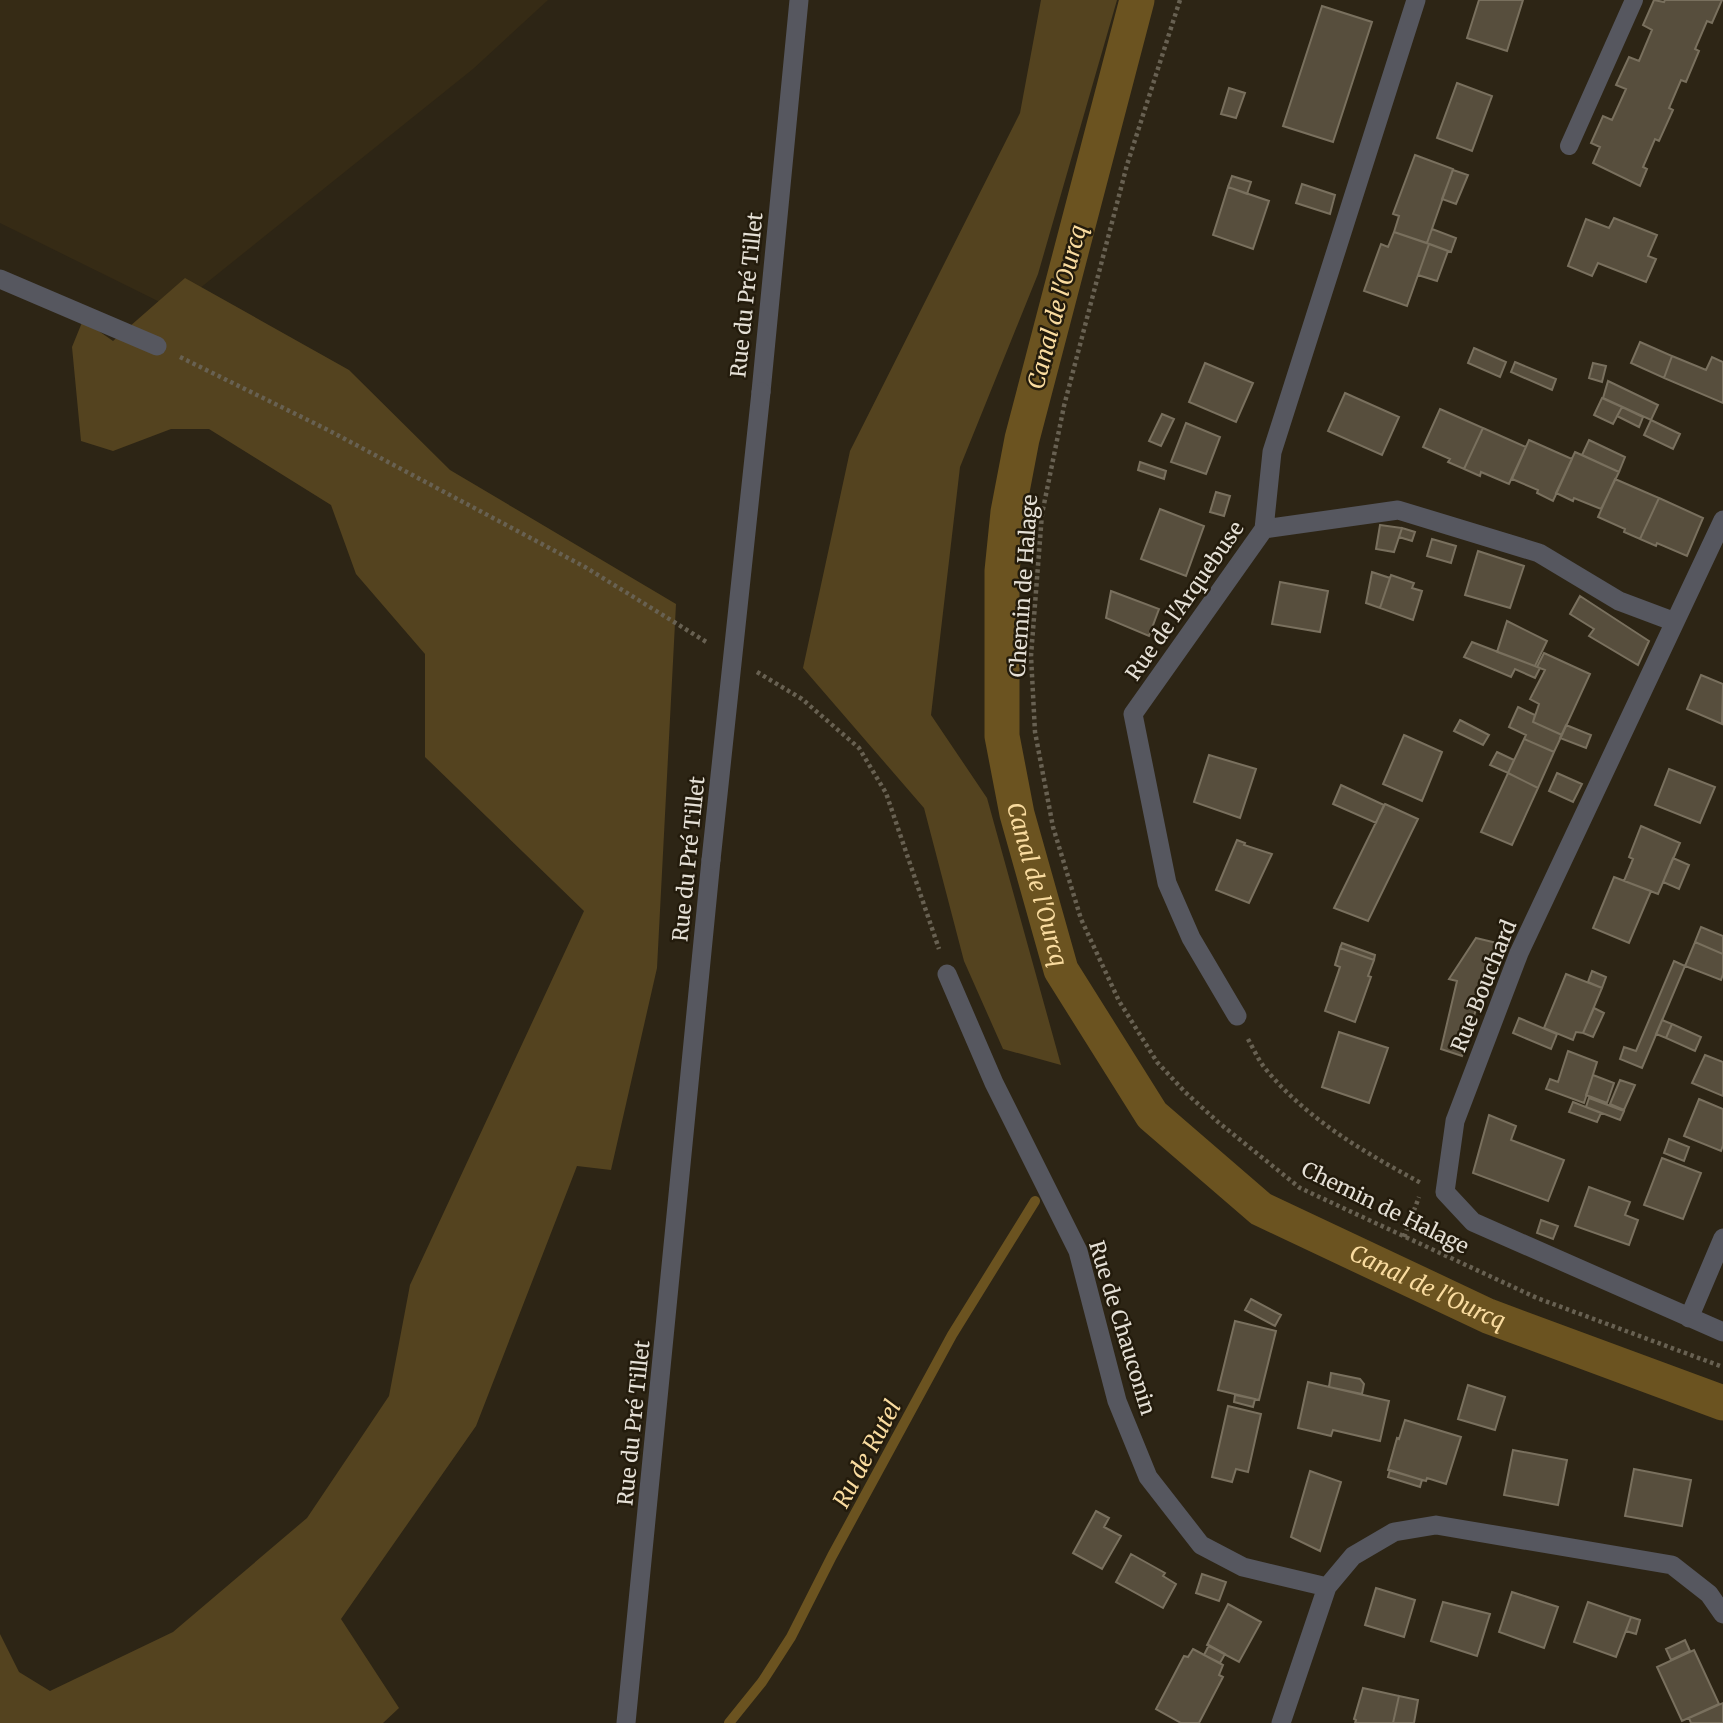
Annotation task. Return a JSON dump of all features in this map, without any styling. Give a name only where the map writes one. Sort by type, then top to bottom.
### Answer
[{"type":"street","name":"Rue du Pré Tillet","points":[[626,1723],[799,0]]},
{"type":"street","name":"Rue de l'Arquebuse","points":[[1237,1016],[1191,938],[1167,883],[1133,714],[1264,529],[1272,452],[1416,0]]},
{"type":"street","points":[[0,279],[158,346]]},
{"type":"street","points":[[1264,529],[1398,510],[1539,553],[1619,601],[1675,622]]},
{"type":"street","name":"Rue Bouchard","points":[[1723,520],[1519,953],[1455,1121],[1445,1192],[1473,1222],[1723,1332]]},
{"type":"street","name":"Rue de Chauconin","points":[[947,974],[994,1083],[1078,1251],[1117,1401],[1148,1477],[1201,1545],[1243,1567],[1327,1587]]},
{"type":"street","points":[[1689,1318],[1723,1238]]},
{"type":"street","points":[[1280,1723],[1327,1587],[1353,1556],[1394,1532],[1436,1525],[1672,1565],[1709,1594],[1723,1614]]},
{"type":"lane","points":[[1569,146],[1634,0]]},
{"type":"path","name":"Chemin de Halage","points":[[1180,0],[1127,165],[1063,406],[1042,514],[1031,656],[1035,732],[1063,864],[1081,919],[1119,1001],[1157,1062],[1218,1122],[1300,1188],[1537,1298],[1723,1367]]},
{"type":"path","points":[[158,346],[328,430],[585,567],[718,649]]},
{"type":"path","points":[[754,670],[802,699],[859,748],[886,793],[947,974]]},
{"type":"path","points":[[1237,1016],[1263,1066],[1302,1105],[1351,1144],[1423,1184],[1404,1237]]},
{"type":"shaded area","points":[[0,0],[548,0],[473,69],[174,309],[0,223]]},
{"type":"shaded area","points":[[1041,0],[1117,0],[1038,274],[960,467],[931,715],[987,798],[1061,1065],[1003,1049],[964,961],[924,808],[803,668],[850,451],[1020,113]]},
{"type":"shaded area","points":[[185,278],[349,370],[450,470],[676,604],[657,968],[611,1170],[577,1166],[476,1426],[341,1619],[399,1708],[383,1723],[0,1723],[0,1634],[19,1672],[50,1691],[173,1632],[307,1518],[389,1396],[410,1285],[584,911],[425,757],[425,654],[356,574],[331,505],[209,429],[171,429],[113,451],[81,441],[72,347],[83,320],[113,341]]},
{"type":"building","points":[[1479,0],[1523,0],[1507,51],[1467,38]]},
{"type":"building","points":[[1654,0],[1722,0],[1712,23],[1707,21],[1695,49],[1699,51],[1686,82],[1681,80],[1669,108],[1673,110],[1659,141],[1655,139],[1643,167],[1647,169],[1640,186],[1593,163],[1600,147],[1591,143],[1603,116],[1612,120],[1626,89],[1616,85],[1629,57],[1639,61],[1652,30],[1643,25]]},
{"type":"building","points":[[1322,6],[1372,22],[1333,142],[1283,126]]},
{"type":"building","points":[[1457,83],[1492,96],[1472,151],[1437,138]]},
{"type":"building","points":[[1229,88],[1245,93],[1236,118],[1221,114]]},
{"type":"building","points":[[1415,155],[1453,169],[1427,243],[1394,232],[1399,216],[1393,214]]},
{"type":"building","points":[[1453,170],[1468,175],[1456,204],[1442,199]]},
{"type":"building","points":[[1232,176],[1251,182],[1247,194],[1228,187]]},
{"type":"building","points":[[1302,184],[1335,195],[1330,214],[1296,203]]},
{"type":"building","points":[[1228,187],[1269,201],[1253,249],[1213,235]]},
{"type":"building","points":[[1614,218],[1657,235],[1648,256],[1656,259],[1646,282],[1598,263],[1592,276],[1568,266],[1586,219],[1609,228]]},
{"type":"building","points":[[1432,229],[1456,238],[1451,252],[1427,243]]},
{"type":"building","points":[[1394,232],[1429,244],[1407,306],[1364,291],[1381,244],[1388,247]]},
{"type":"building","points":[[1429,244],[1448,251],[1437,281],[1418,275]]},
{"type":"building","points":[[1640,342],[1672,356],[1664,378],[1631,363]]},
{"type":"building","points":[[1474,348],[1506,362],[1500,377],[1468,363]]},
{"type":"building","points":[[1672,356],[1706,370],[1712,357],[1723,362],[1723,403],[1664,378]]},
{"type":"building","points":[[1515,362],[1556,379],[1552,390],[1511,372]]},
{"type":"building","points":[[1205,363],[1253,383],[1236,422],[1189,402]]},
{"type":"building","points":[[1593,363],[1606,366],[1602,382],[1589,378]]},
{"type":"building","points":[[1608,381],[1658,405],[1651,420],[1603,398]]},
{"type":"building","points":[[1345,393],[1399,417],[1382,455],[1328,431]]},
{"type":"building","points":[[1602,398],[1622,407],[1613,424],[1594,415]]},
{"type":"building","points":[[1622,407],[1643,417],[1639,427],[1617,416]]},
{"type":"building","points":[[1440,409],[1483,428],[1464,469],[1448,462],[1450,459],[1423,447]]},
{"type":"building","points":[[1162,414],[1174,419],[1161,446],[1149,441]]},
{"type":"building","points":[[1651,420],[1680,434],[1673,449],[1644,435]]},
{"type":"building","points":[[1186,423],[1220,437],[1206,474],[1171,462]]},
{"type":"building","points":[[1483,428],[1526,447],[1509,484],[1481,472],[1480,476],[1464,469]]},
{"type":"building","points":[[1529,440],[1572,459],[1553,501],[1537,493],[1538,490],[1512,479]]},
{"type":"building","points":[[1589,440],[1625,457],[1619,472],[1582,455]]},
{"type":"building","points":[[1575,452],[1619,472],[1601,509],[1556,493]]},
{"type":"building","points":[[1140,462],[1166,471],[1164,479],[1138,470]]},
{"type":"building","points":[[1615,479],[1659,498],[1640,539],[1598,517]]},
{"type":"building","points":[[1216,492],[1230,496],[1224,516],[1210,512]]},
{"type":"building","points":[[1659,498],[1703,518],[1687,556],[1640,539]]},
{"type":"building","points":[[1160,509],[1204,526],[1186,576],[1141,559]]},
{"type":"building","points":[[1380,525],[1402,528],[1394,552],[1376,549]]},
{"type":"building","points":[[1402,528],[1415,532],[1412,541],[1399,537]]},
{"type":"building","points":[[1432,539],[1456,546],[1451,563],[1427,556]]},
{"type":"building","points":[[1478,551],[1524,566],[1510,608],[1465,595]]},
{"type":"building","points":[[1372,572],[1390,578],[1380,608],[1366,603]]},
{"type":"building","points":[[1391,575],[1414,583],[1412,588],[1422,591],[1413,620],[1380,608]]},
{"type":"building","points":[[1280,582],[1328,591],[1320,632],[1272,624]]},
{"type":"building","points":[[1111,591],[1159,609],[1149,636],[1106,618]]},
{"type":"building","points":[[1580,596],[1649,641],[1638,665],[1589,636],[1594,629],[1570,614]]},
{"type":"building","points":[[1507,621],[1547,641],[1535,666],[1497,652]]},
{"type":"building","points":[[1472,642],[1540,668],[1535,678],[1515,669],[1511,677],[1464,657]]},
{"type":"building","points":[[1544,653],[1590,674],[1562,735],[1533,722],[1539,704],[1530,699],[1545,670],[1537,667]]},
{"type":"building","points":[[1701,675],[1723,684],[1722,724],[1687,709]]},
{"type":"building","points":[[1518,707],[1535,715],[1533,722],[1562,735],[1554,752],[1524,739],[1526,735],[1509,727]]},
{"type":"building","points":[[1460,720],[1489,735],[1483,745],[1454,731]]},
{"type":"building","points":[[1566,725],[1591,735],[1586,748],[1560,738]]},
{"type":"building","points":[[1404,735],[1442,752],[1422,801],[1383,784]]},
{"type":"building","points":[[1524,739],[1554,752],[1538,788],[1508,773]]},
{"type":"building","points":[[1497,752],[1514,760],[1508,773],[1490,765]]},
{"type":"building","points":[[1209,755],[1256,769],[1240,818],[1194,802]]},
{"type":"building","points":[[1669,769],[1715,787],[1700,823],[1655,805]]},
{"type":"building","points":[[1508,773],[1538,788],[1512,845],[1481,832]]},
{"type":"building","points":[[1557,773],[1582,784],[1573,802],[1549,791]]},
{"type":"building","points":[[1341,785],[1384,805],[1376,823],[1333,804]]},
{"type":"building","points":[[1385,804],[1418,819],[1368,921],[1334,908]]},
{"type":"building","points":[[1641,826],[1680,843],[1658,894],[1624,881],[1633,859],[1629,857]]},
{"type":"building","points":[[1237,840],[1272,854],[1249,903],[1216,890]]},
{"type":"building","points":[[1673,858],[1689,865],[1679,889],[1663,882]]},
{"type":"building","points":[[1614,877],[1651,891],[1629,943],[1593,928]]},
{"type":"building","points":[[1701,927],[1723,936],[1723,954],[1695,942]]},
{"type":"building","points":[[1476,938],[1501,944],[1483,986],[1462,1056],[1441,1049],[1457,981],[1449,979]]},
{"type":"building","points":[[1695,942],[1723,954],[1721,980],[1685,966]]},
{"type":"building","points":[[1342,943],[1375,955],[1374,960],[1340,948]]},
{"type":"building","points":[[1340,948],[1374,960],[1368,976],[1371,977],[1355,1022],[1325,1011],[1340,967],[1335,965]]},
{"type":"building","points":[[1674,961],[1685,966],[1642,1068],[1620,1059],[1624,1047],[1636,1051]]},
{"type":"building","points":[[1592,971],[1606,977],[1602,988],[1588,982]]},
{"type":"building","points":[[1566,974],[1602,988],[1583,1033],[1576,1032],[1573,1040],[1544,1028]]},
{"type":"building","points":[[1594,1008],[1604,1013],[1593,1037],[1583,1033]]},
{"type":"building","points":[[1519,1018],[1557,1034],[1551,1049],[1513,1033]]},
{"type":"building","points":[[1662,1020],[1672,1024],[1666,1038],[1656,1034]]},
{"type":"building","points":[[1672,1024],[1701,1037],[1695,1051],[1666,1038]]},
{"type":"building","points":[[1339,1032],[1388,1048],[1369,1103],[1322,1087]]},
{"type":"building","points":[[1568,1051],[1597,1062],[1584,1103],[1546,1089],[1550,1079],[1558,1082]]},
{"type":"building","points":[[1705,1055],[1723,1062],[1723,1096],[1692,1083]]},
{"type":"building","points":[[1593,1075],[1614,1083],[1607,1103],[1586,1095]]},
{"type":"building","points":[[1620,1080],[1635,1085],[1624,1110],[1610,1104]]},
{"type":"building","points":[[1589,1098],[1624,1111],[1620,1120],[1586,1107]]},
{"type":"building","points":[[1699,1099],[1723,1109],[1721,1151],[1684,1136]]},
{"type":"building","points":[[1573,1102],[1601,1113],[1597,1122],[1569,1112]]},
{"type":"building","points":[[1489,1115],[1516,1126],[1511,1140],[1564,1160],[1548,1201],[1473,1173]]},
{"type":"building","points":[[1669,1139],[1689,1147],[1684,1161],[1664,1153]]},
{"type":"building","points":[[1662,1158],[1701,1173],[1683,1219],[1644,1205]]},
{"type":"building","points":[[1589,1187],[1630,1202],[1625,1215],[1638,1220],[1629,1245],[1575,1226]]},
{"type":"building","points":[[1541,1220],[1558,1226],[1553,1239],[1537,1233]]},
{"type":"building","points":[[1251,1299],[1281,1315],[1275,1326],[1245,1310]]},
{"type":"building","points":[[1235,1321],[1276,1331],[1259,1400],[1218,1390]]},
{"type":"building","points":[[1331,1373],[1360,1379],[1364,1384],[1362,1394],[1329,1387]]},
{"type":"building","points":[[1308,1382],[1389,1401],[1380,1441],[1333,1430],[1331,1436],[1298,1428]]},
{"type":"building","points":[[1468,1385],[1505,1397],[1495,1430],[1458,1419]]},
{"type":"building","points":[[1235,1395],[1255,1399],[1253,1407],[1234,1402]]},
{"type":"building","points":[[1228,1406],[1261,1414],[1248,1472],[1236,1469],[1232,1482],[1212,1477]]},
{"type":"building","points":[[1405,1420],[1461,1437],[1446,1484],[1388,1470]]},
{"type":"building","points":[[1513,1450],[1567,1460],[1558,1505],[1504,1495]]},
{"type":"building","points":[[1634,1469],[1691,1480],[1682,1526],[1625,1516]]},
{"type":"building","points":[[1390,1470],[1422,1480],[1420,1487],[1388,1477]]},
{"type":"building","points":[[1310,1471],[1341,1482],[1320,1551],[1291,1537]]},
{"type":"building","points":[[1096,1511],[1109,1518],[1104,1527],[1121,1536],[1102,1569],[1073,1553]]},
{"type":"building","points":[[1131,1554],[1165,1573],[1163,1576],[1176,1584],[1163,1608],[1116,1582]]},
{"type":"building","points":[[1202,1574],[1226,1582],[1219,1601],[1196,1593]]},
{"type":"building","points":[[1376,1588],[1415,1600],[1404,1637],[1365,1625]]},
{"type":"building","points":[[1512,1592],[1558,1607],[1544,1648],[1499,1632]]},
{"type":"building","points":[[1443,1602],[1490,1614],[1477,1656],[1431,1641]]},
{"type":"building","points":[[1588,1602],[1631,1617],[1616,1657],[1574,1642]]},
{"type":"building","points":[[1228,1604],[1261,1622],[1239,1662],[1207,1645]]},
{"type":"building","points":[[1631,1617],[1640,1620],[1636,1634],[1626,1631]]},
{"type":"building","points":[[1685,1640],[1690,1651],[1671,1660],[1666,1649]]},
{"type":"building","points":[[1209,1645],[1225,1654],[1220,1663],[1204,1655]]},
{"type":"building","points":[[1193,1649],[1223,1665],[1219,1675],[1223,1677],[1199,1723],[1181,1723],[1156,1709],[1184,1656],[1188,1657]]},
{"type":"building","points":[[1694,1650],[1719,1704],[1682,1721],[1657,1667]]},
{"type":"building","points":[[1363,1688],[1399,1696],[1393,1723],[1355,1723]]},
{"type":"building","points":[[1399,1696],[1418,1700],[1414,1723],[1393,1723]]},
{"type":"building","points":[[1723,1703],[1723,1723],[1691,1723],[1689,1718]]},
{"type":"waterway","name":"Canal de l'Ourcq","points":[[1137,0],[1022,439],[1008,512],[1002,571],[1002,736],[1017,814],[1061,970],[1152,1115],[1261,1209],[1488,1316],[1723,1403]]},
{"type":"waterway","name":"Ru de Rutel","points":[[729,1723],[762,1682],[791,1637],[952,1335],[1035,1201]]}]
